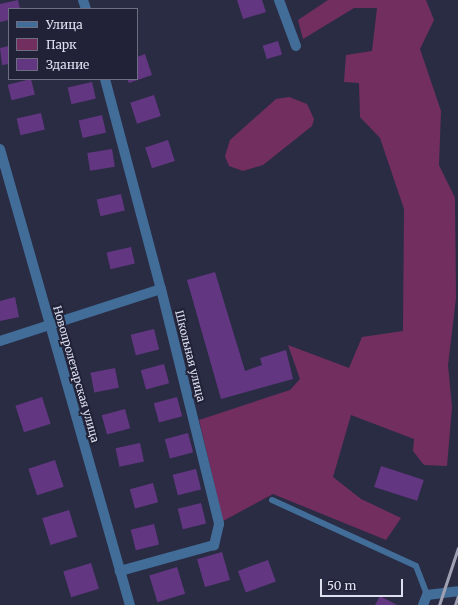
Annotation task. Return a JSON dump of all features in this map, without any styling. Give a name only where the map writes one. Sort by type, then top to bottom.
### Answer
[{"type":"street","points":[[279,0],[296,46]]},
{"type":"street","name":"Школьная улица","points":[[104,80],[162,290],[219,524],[214,545],[120,571]]},
{"type":"street","name":"Новопролетарская улица","points":[[0,149],[49,326],[130,605]]},
{"type":"street","points":[[0,341],[162,290]]},
{"type":"street","points":[[423,605],[427,595],[458,591]]},
{"type":"lane","points":[[272,500],[416,566],[427,595]]},
{"type":"green space","points":[[328,0],[426,0],[434,20],[420,49],[441,111],[439,165],[455,198],[456,298],[448,365],[452,407],[447,466],[424,465],[413,451],[414,439],[351,415],[333,477],[361,499],[401,518],[386,540],[273,494],[223,521],[199,420],[290,390],[300,379],[288,345],[349,368],[362,337],[403,331],[404,209],[380,138],[360,117],[359,83],[344,82],[346,55],[372,51],[377,8],[354,8],[303,39],[298,20]]},
{"type":"green space","points":[[289,97],[307,104],[314,119],[312,126],[263,165],[243,171],[229,166],[225,156],[230,140],[276,99]]},
{"type":"building","points":[[18,0],[20,8],[8,8],[8,20],[0,22],[0,4]]},
{"type":"building","points":[[237,0],[262,0],[266,12],[243,19]]},
{"type":"building","points":[[278,41],[282,54],[267,59],[263,46]]},
{"type":"building","points":[[8,46],[8,64],[2,65],[0,48]]},
{"type":"building","points":[[145,54],[152,75],[138,80],[138,57]]},
{"type":"building","points":[[31,80],[35,95],[12,100],[8,85]]},
{"type":"building","points":[[128,80],[138,80],[129,83]]},
{"type":"building","points":[[92,82],[96,99],[71,104],[68,88]]},
{"type":"building","points":[[154,95],[161,116],[137,124],[130,103]]},
{"type":"building","points":[[41,113],[45,130],[20,135],[17,119]]},
{"type":"building","points":[[102,115],[106,133],[83,138],[79,120]]},
{"type":"building","points":[[168,140],[175,161],[152,168],[145,147]]},
{"type":"building","points":[[112,149],[115,167],[90,171],[87,153]]},
{"type":"building","points":[[121,194],[125,211],[100,216],[97,200]]},
{"type":"building","points":[[131,247],[135,264],[110,269],[107,253]]},
{"type":"building","points":[[215,272],[245,371],[262,365],[260,358],[286,350],[293,379],[221,399],[187,280]]},
{"type":"building","points":[[15,297],[19,317],[0,321],[0,301]]},
{"type":"building","points":[[154,329],[159,349],[136,355],[131,335]]},
{"type":"building","points":[[164,364],[169,383],[146,390],[141,370]]},
{"type":"building","points":[[115,368],[119,388],[94,392],[90,373]]},
{"type":"building","points":[[42,397],[51,424],[24,432],[15,406]]},
{"type":"building","points":[[177,397],[182,416],[159,423],[154,403]]},
{"type":"building","points":[[125,409],[130,428],[107,435],[102,415]]},
{"type":"building","points":[[188,433],[193,452],[170,459],[165,439]]},
{"type":"building","points":[[140,443],[144,462],[119,467],[116,448]]},
{"type":"building","points":[[55,460],[64,487],[37,495],[28,469]]},
{"type":"building","points":[[381,466],[424,480],[417,501],[374,487]]},
{"type":"building","points":[[196,469],[201,489],[178,495],[173,475]]},
{"type":"building","points":[[153,483],[158,502],[135,509],[130,489]]},
{"type":"building","points":[[201,503],[206,523],[183,529],[178,509]]},
{"type":"building","points":[[69,510],[77,537],[50,545],[42,518]]},
{"type":"building","points":[[154,524],[159,544],[136,550],[131,530]]},
{"type":"building","points":[[222,552],[230,580],[205,587],[197,559]]},
{"type":"building","points":[[268,560],[276,582],[246,593],[238,571]]},
{"type":"building","points":[[91,563],[99,589],[71,597],[63,571]]},
{"type":"building","points":[[177,567],[185,594],[157,602],[149,575]]},
{"type":"building","points":[[380,596],[397,605],[375,605]]},
{"type":"railway","points":[[439,605],[458,548]]},
{"type":"railway","points":[[455,605],[458,596]]}]
